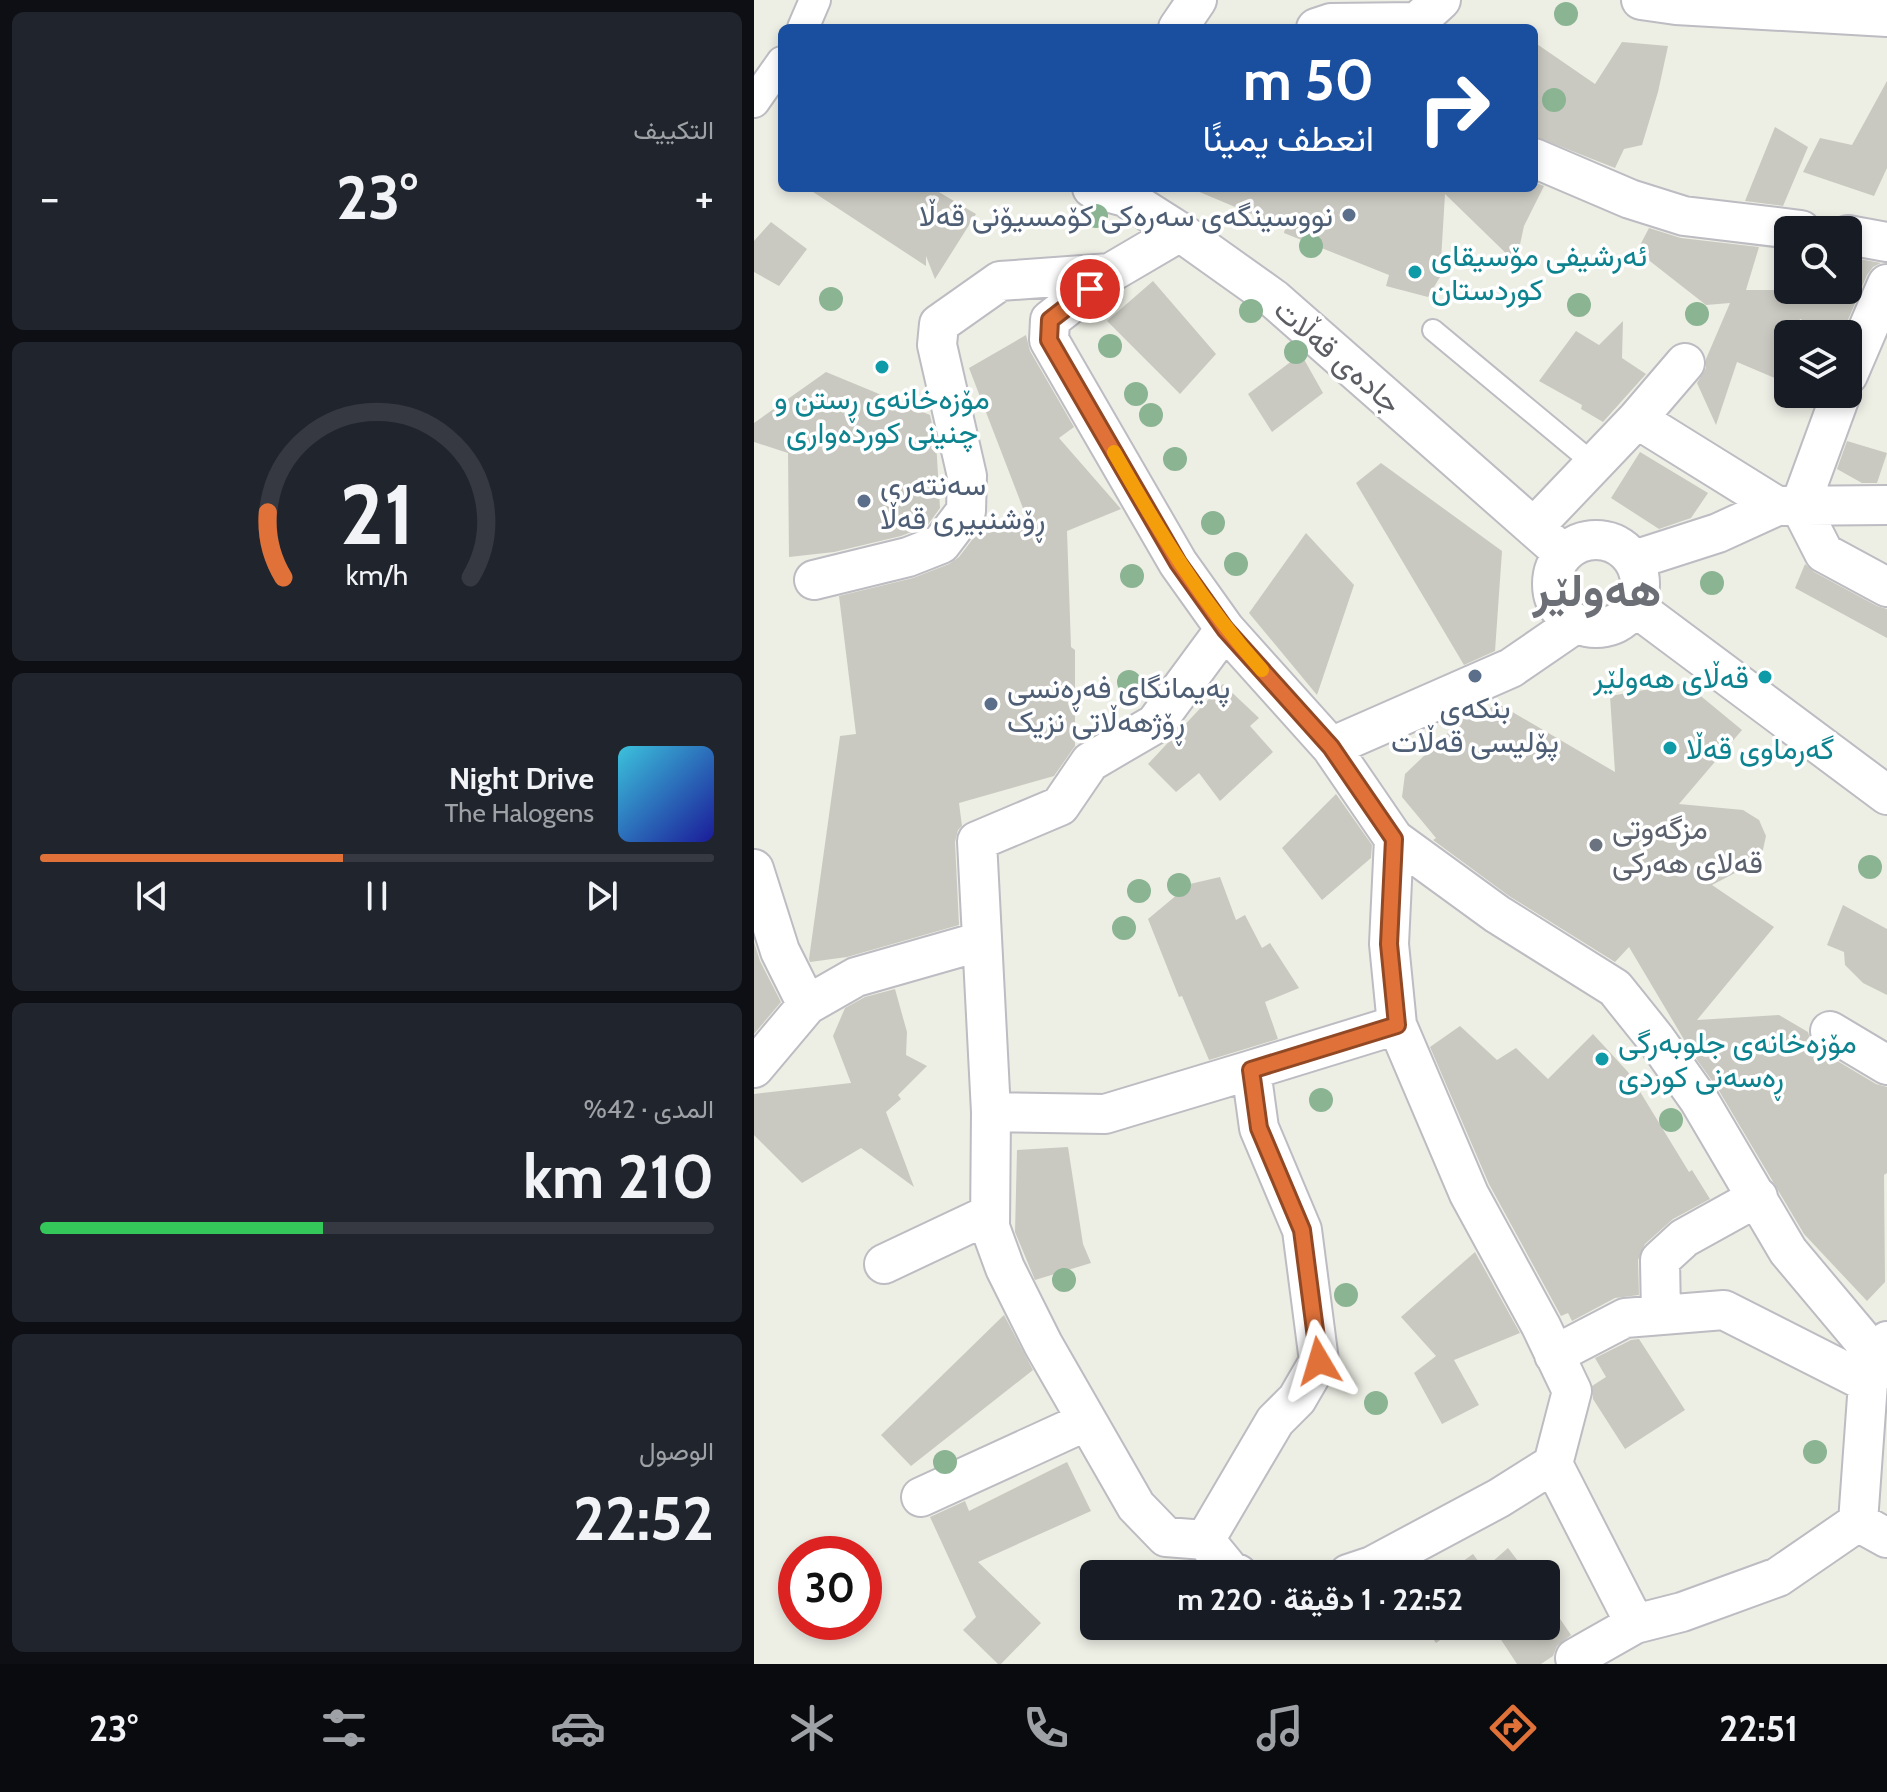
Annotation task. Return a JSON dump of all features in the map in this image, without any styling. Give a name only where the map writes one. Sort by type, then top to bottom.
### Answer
[{"type":"street","points":[[805,24],[815,0]]},
{"type":"street","points":[[1181,24],[1197,0]]},
{"type":"street","points":[[1372,24],[1417,22],[1441,0]]},
{"type":"street","points":[[1641,0],[1676,5],[1887,17]]},
{"type":"street","points":[[754,102],[778,68]]},
{"type":"street","points":[[1538,160],[1630,199],[1684,216],[1774,227]]},
{"type":"street","name":"جادەی قەڵات","points":[[1108,192],[1125,197],[1180,232],[1274,299],[1564,554]]},
{"type":"street","points":[[1180,232],[1110,273],[1050,320],[1049,340],[1178,563],[1225,629],[1331,747],[1394,839],[1497,914],[1615,988],[1699,1100],[1788,1251],[1880,1363],[1872,1530],[1778,1577],[1682,1612],[1635,1624],[1575,1658]]},
{"type":"street","points":[[1862,238],[1887,242]]},
{"type":"street","points":[[814,580],[908,557],[941,544],[966,511],[967,476],[937,345],[939,324],[1000,281],[1110,273]]},
{"type":"street","points":[[1862,342],[1887,284]]},
{"type":"street","points":[[1534,527],[1637,419],[1685,363]]},
{"type":"street","points":[[1789,506],[1834,408]]},
{"type":"street","points":[[1637,419],[1789,506],[1824,553],[1887,587]]},
{"type":"street","points":[[1634,560],[1789,506],[1887,505]]},
{"type":"street","points":[[1601,540],[1614,543],[1634,560],[1641,584],[1635,607],[1615,625],[1602,629],[1575,624],[1564,616],[1552,592],[1556,565],[1575,545],[1601,540]]},
{"type":"street","points":[[1635,607],[1887,795]]},
{"type":"street","points":[[1331,747],[1511,668],[1575,624]]},
{"type":"street","points":[[1221,1560],[1205,1540],[1166,1537],[1136,1506],[1043,1344],[1005,1268],[990,1227],[991,1112],[977,841],[1060,806],[1090,762],[1155,724],[1225,629]]},
{"type":"street","points":[[1394,839],[1389,944],[1397,1025],[1469,1194],[1572,1391],[1553,1464],[1635,1624]]},
{"type":"street","points":[[754,869],[780,951],[807,1005]]},
{"type":"street","points":[[754,1068],[807,1005],[856,977],[982,941]]},
{"type":"street","points":[[991,1112],[1105,1114],[1397,1025]]},
{"type":"street","points":[[1830,1031],[1887,1065]]},
{"type":"street","points":[[1205,1540],[1275,1421],[1297,1399],[1319,1361],[1302,1230],[1259,1128],[1251,1070]]},
{"type":"street","points":[[1661,1315],[1660,1260],[1684,1238],[1758,1197]]},
{"type":"street","points":[[884,1264],[990,1214]]},
{"type":"street","points":[[1554,1355],[1625,1318],[1724,1310],[1880,1363]]},
{"type":"street","points":[[921,1497],[1087,1421]]},
{"type":"street","points":[[1383,1560],[1499,1498],[1553,1464]]},
{"type":"lane","points":[[1433,330],[1594,464]]},
{"type":"building","points":[[1622,42],[1668,46],[1642,145],[1624,149],[1615,168],[1538,138],[1538,45],[1595,84]]},
{"type":"building","points":[[1887,81],[1887,168],[1874,196],[1803,172],[1820,138],[1852,145]]},
{"type":"building","points":[[1775,127],[1808,147],[1783,206],[1745,201]]},
{"type":"building","points":[[1538,184],[1544,186],[1524,226],[1516,263],[1445,194],[1440,277],[1428,297],[1386,286],[1389,275],[1284,233],[1285,228],[1200,192],[1538,192]]},
{"type":"building","points":[[813,192],[939,192],[976,214],[935,279],[926,256],[926,266]]},
{"type":"building","points":[[771,222],[807,249],[779,286],[754,272],[754,241]]},
{"type":"building","points":[[1649,228],[1681,238],[1759,247],[1746,290],[1774,290],[1774,304],[1855,304],[1848,320],[1774,320],[1774,378],[1737,362],[1716,425],[1697,383],[1706,368],[1706,359],[1730,303],[1706,305],[1637,251]]},
{"type":"building","points":[[1862,260],[1881,263],[1873,267],[1862,287]]},
{"type":"building","points":[[1153,281],[1216,354],[1180,394],[1107,321]]},
{"type":"building","points":[[1623,321],[1622,358],[1646,374],[1603,422],[1581,409],[1582,405],[1539,381],[1576,331],[1599,345]]},
{"type":"building","points":[[1026,335],[1030,351],[1074,427],[1059,438],[1121,509],[1067,531],[1071,647],[1075,650],[1075,746],[1054,776],[959,803],[962,826],[955,842],[959,925],[847,957],[810,962],[840,736],[856,734],[839,596],[913,578],[949,564],[959,557],[978,532],[1031,529],[969,368]]},
{"type":"building","points":[[1301,354],[1323,393],[1272,432],[1248,394]]},
{"type":"building","points":[[826,372],[930,415],[936,441],[940,508],[927,526],[901,536],[834,552],[789,557],[788,453],[754,442],[754,423]]},
{"type":"building","points":[[1847,441],[1887,453],[1877,483],[1862,483],[1837,469]]},
{"type":"building","points":[[1640,452],[1708,493],[1691,518],[1659,529],[1611,498]]},
{"type":"building","points":[[1381,463],[1502,551],[1495,651],[1464,665],[1356,483]]},
{"type":"building","points":[[1306,533],[1354,585],[1317,695],[1249,613]]},
{"type":"building","points":[[1805,564],[1814,572],[1887,609],[1887,638],[1795,588]]},
{"type":"building","points":[[1685,683],[1742,730],[1679,804],[1743,810],[1759,820],[1766,836],[1762,854],[1756,862],[1712,885],[1774,927],[1697,1020],[1779,1015],[1808,1032],[1811,1042],[1819,1050],[1876,1084],[1887,1087],[1885,1282],[1867,1301],[1804,1234],[1629,947],[1615,962],[1509,896],[1433,840],[1436,838],[1402,797],[1405,774],[1470,712],[1476,719],[1497,703],[1615,772],[1610,696]]},
{"type":"building","points":[[1223,684],[1259,718],[1250,726],[1273,752],[1220,801],[1199,773],[1176,792],[1148,764]]},
{"type":"building","points":[[1336,794],[1372,845],[1371,858],[1322,900],[1282,848]]},
{"type":"building","points":[[1220,877],[1236,920],[1245,915],[1262,948],[1270,943],[1299,988],[1265,1002],[1278,1039],[1209,1060],[1182,996],[1179,997],[1148,919],[1190,884]]},
{"type":"building","points":[[1843,905],[1887,929],[1887,995],[1863,983],[1845,965],[1844,952],[1827,945]]},
{"type":"building","points":[[754,942],[781,1002],[754,1034]]},
{"type":"building","points":[[895,989],[907,1032],[906,1055],[927,1066],[898,1095],[901,1099],[886,1112],[914,1187],[861,1148],[802,1183],[754,1135],[754,1094],[851,1083],[833,1036],[845,1008],[865,997]]},
{"type":"building","points":[[1460,1026],[1497,1060],[1516,1048],[1548,1079],[1593,1034],[1628,1072],[1689,1172],[1692,1170],[1710,1199],[1673,1219],[1645,1244],[1638,1260],[1639,1295],[1615,1298],[1572,1321],[1568,1313],[1561,1316],[1489,1184],[1430,1047]]},
{"type":"building","points":[[1068,1147],[1083,1244],[1091,1263],[1035,1280],[1015,1232],[1017,1150]]},
{"type":"building","points":[[1475,1252],[1520,1333],[1454,1360],[1479,1405],[1442,1424],[1414,1373],[1436,1356],[1401,1317]]},
{"type":"building","points":[[1004,1315],[1033,1370],[911,1466],[881,1435]]},
{"type":"building","points":[[1639,1339],[1685,1410],[1625,1449],[1593,1399],[1592,1386],[1606,1377],[1595,1358]]},
{"type":"building","points":[[1067,1462],[1091,1511],[978,1562],[1041,1623],[998,1664],[963,1630],[976,1617],[930,1517],[965,1501],[969,1511]]},
{"type":"building","points":[[1508,1548],[1517,1560],[1494,1560]]},
{"type":"building","points":[[1560,1619],[1571,1635],[1557,1646],[1553,1656],[1541,1664],[1517,1664],[1501,1640],[1560,1640]]},
{"type":"slow traffic","points":[[1114,452],[1178,563],[1225,629],[1262,670]]},
{"type":"place","name":"نووسینگەی سەرەکی کۆمسیۆنی قەڵا","points":[[1349,215]]},
{"type":"place","name":"ئەرشیفی مۆسیقای کوردستان","points":[[1415,272]]},
{"type":"place","name":"مۆزەخانەی ڕستن و چنینی کوردەواری","points":[[882,367]]},
{"type":"place","name":"سەنتەری ڕۆشنبیری قەڵا","points":[[864,501]]},
{"type":"place","name":"بنکەی پۆلیسی قەڵات","points":[[1475,676]]},
{"type":"place","name":"قەڵای هەولێر","points":[[1765,677]]},
{"type":"place","name":"پەیمانگای فەڕەنسی ڕۆژهەڵاتی نزیک","points":[[991,704]]},
{"type":"place","name":"گەرماوی قەڵا","points":[[1670,748]]},
{"type":"place","name":"مزگەوتی قەلای هەرکی","points":[[1596,845]]},
{"type":"place","name":"مۆزەخانەی جلوبەرگی ڕەسەنی کوردی","points":[[1602,1059]]},
{"type":"district","name":"ھەولێر","points":[[1597,590]]},
{"type":"route","points":[[1090,289],[1050,320],[1049,340],[1178,563],[1225,629],[1331,747],[1394,839],[1389,944],[1397,1025],[1251,1070],[1259,1128],[1302,1230],[1319,1361]]}]
